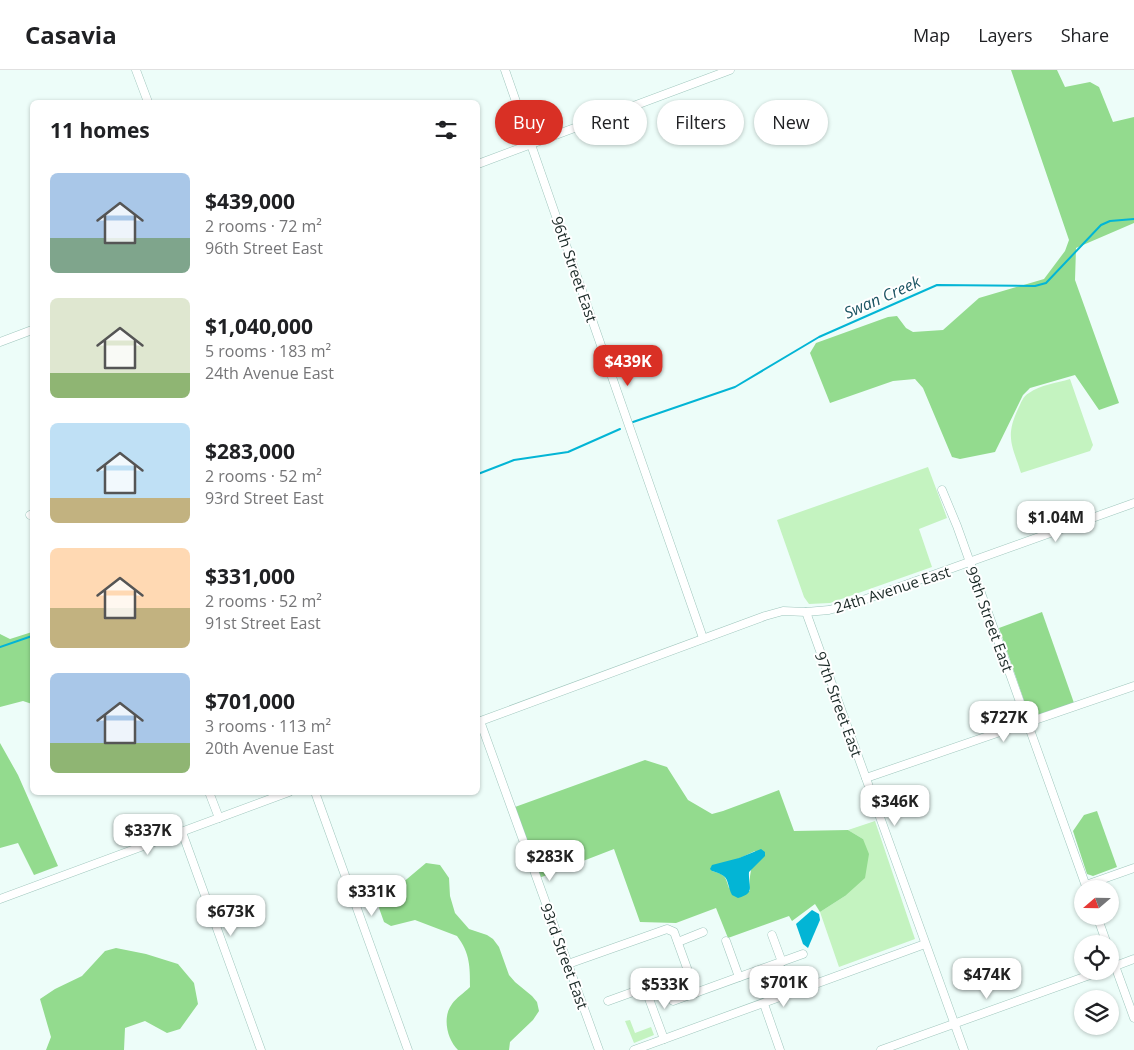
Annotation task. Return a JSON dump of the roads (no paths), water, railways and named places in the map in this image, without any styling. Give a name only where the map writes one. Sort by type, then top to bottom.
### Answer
[{"type":"street","points":[[136,70],[147,100]]},
{"type":"street","name":"96th Street East","points":[[505,70],[516,100]]},
{"type":"street","points":[[563,132],[730,70]]},
{"type":"street","points":[[480,163],[529,145]]},
{"type":"street","name":"96th Street East","points":[[532,145],[703,638]]},
{"type":"street","points":[[0,342],[30,331]]},
{"type":"street","name":"99th Street East","points":[[942,490],[957,526],[1084,880]]},
{"type":"street","name":"24th Avenue East","points":[[480,722],[703,638],[783,611],[806,612],[837,608],[969,563],[1134,502]]},
{"type":"street","name":"97th Street East","points":[[806,612],[964,1050]]},
{"type":"street","points":[[866,778],[1134,686]]},
{"type":"street","name":"93rd Street East","points":[[480,725],[600,1050]]},
{"type":"street","points":[[211,795],[219,818]]},
{"type":"street","points":[[0,899],[281,795]]},
{"type":"street","points":[[316,795],[408,1050]]},
{"type":"street","points":[[182,832],[261,1050]]},
{"type":"street","points":[[1104,880],[1134,868]]},
{"type":"street","points":[[568,964],[664,929],[674,932],[696,993]]},
{"type":"street","points":[[678,942],[703,932]]},
{"type":"street","points":[[772,935],[782,962]]},
{"type":"street","points":[[726,941],[739,978]]},
{"type":"street","points":[[634,1050],[925,944]]},
{"type":"street","points":[[673,1001],[803,954]]},
{"type":"street","points":[[1119,965],[1134,960]]},
{"type":"street","points":[[881,1050],[1076,980]]},
{"type":"street","points":[[1118,980],[1134,1018]]},
{"type":"street","points":[[608,1001],[658,983]]},
{"type":"street","points":[[645,988],[664,1040]]},
{"type":"street","points":[[764,1004],[780,1050]]},
{"type":"water","points":[[761,849],[765,852],[765,856],[749,872],[750,889],[744,896],[738,898],[732,895],[725,877],[710,869],[712,865],[739,858]]},
{"type":"water","points":[[812,910],[819,914],[820,920],[808,948],[803,944],[796,924]]},
{"type":"waterway","name":"Swan Creek","points":[[633,422],[735,387],[819,337],[937,285],[1035,286],[1046,283],[1101,225],[1110,221],[1134,219]]},
{"type":"waterway","name":"Swan Creek","points":[[480,473],[514,460],[568,452],[620,429]]},
{"type":"waterway","name":"Swan Creek","points":[[0,647],[30,637]]}]
